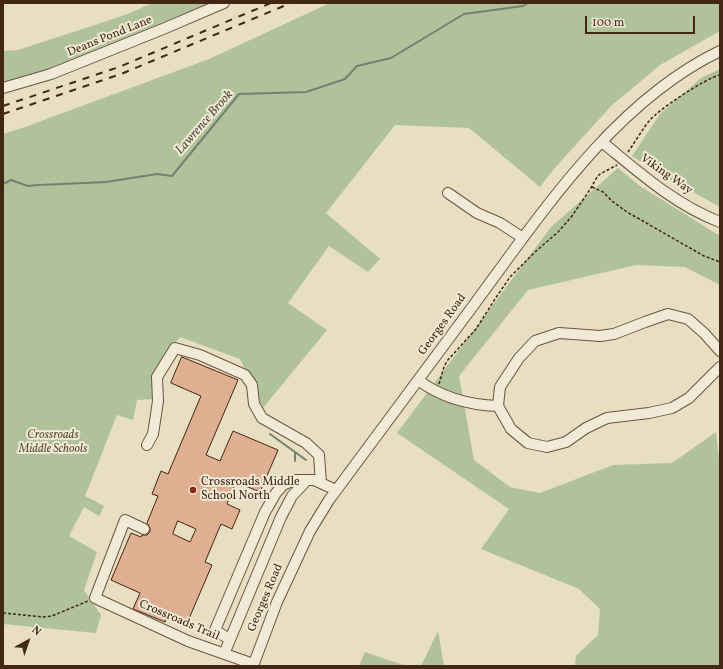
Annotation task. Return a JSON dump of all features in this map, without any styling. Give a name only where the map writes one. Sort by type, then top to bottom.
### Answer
[{"type":"street","name":"Deans Pond Lane","points":[[3,88],[51,74],[224,3]]},
{"type":"street","name":"Georges Road","points":[[253,665],[277,602],[310,531],[336,490],[523,238],[565,184],[602,142],[632,112],[675,77],[720,51]]},
{"type":"street","name":"Viking Way","points":[[602,142],[652,184],[683,203],[720,222]]},
{"type":"street","points":[[448,193],[477,213],[500,222],[523,238]]},
{"type":"street","points":[[720,350],[688,319],[668,314],[614,334],[600,336],[559,333],[535,341],[518,358],[500,387],[498,406],[511,428],[528,443],[547,448],[566,442],[586,428],[607,418],[649,413],[672,408],[688,398],[720,367]]},
{"type":"street","points":[[147,445],[153,434],[156,421],[158,402],[157,377],[176,348],[200,355],[245,375],[252,385],[254,404],[262,418],[306,443],[319,455],[321,483]]},
{"type":"street","points":[[418,380],[434,391],[457,400],[479,405],[498,406]]},
{"type":"street","points":[[230,639],[215,630],[265,512],[276,493],[283,485],[294,480],[314,480],[336,490]]},
{"type":"street","points":[[224,654],[281,517],[292,496],[307,480]]},
{"type":"street","points":[[95,598],[125,520],[144,529]]},
{"type":"street","name":"Crossroads Trail","points":[[95,598],[188,641],[253,665]]},
{"type":"path","points":[[627,155],[650,120],[656,114],[681,96],[705,81],[720,74]]},
{"type":"path","points":[[438,384],[447,361],[476,329],[510,277],[558,232],[572,216],[600,174],[619,164]]},
{"type":"path","points":[[592,187],[602,192],[627,212],[704,256],[720,262]]},
{"type":"path","points":[[3,613],[44,617],[52,616],[95,598]]},
{"type":"green space","points":[[153,3],[213,3],[35,75],[3,82],[3,51],[18,50],[125,15]]},
{"type":"green space","name":"Crossroads Middle Schools","points":[[330,3],[720,3],[720,31],[660,65],[611,106],[553,170],[540,187],[469,128],[395,125],[326,213],[380,259],[368,272],[329,246],[288,303],[327,330],[263,408],[240,359],[180,337],[163,358],[155,399],[137,400],[133,420],[117,415],[85,496],[104,506],[99,516],[84,507],[69,536],[97,552],[84,590],[101,615],[96,633],[3,624],[3,134],[209,59]]},
{"type":"green space","points":[[720,69],[720,207],[632,156],[660,114],[701,78]]},
{"type":"green space","points":[[618,168],[640,186],[720,236],[720,285],[685,267],[636,265],[528,290],[459,376],[474,460],[510,487],[540,493],[613,465],[672,463],[716,432],[720,467],[720,666],[575,666],[576,656],[598,635],[600,609],[579,589],[481,549],[509,509],[397,433],[551,227]]},
{"type":"green space","points":[[438,631],[444,666],[421,666]]},
{"type":"green space","points":[[365,652],[406,666],[359,666]]},
{"type":"building","name":"Crossroads Middle School North","points":[[182,357],[238,380],[206,455],[220,461],[233,431],[278,450],[260,492],[236,482],[227,504],[240,510],[232,529],[221,524],[205,562],[212,565],[188,621],[169,613],[165,622],[133,609],[140,593],[111,580],[131,533],[141,537],[142,535],[147,535],[150,532],[150,528],[147,523],[158,496],[152,494],[161,471],[168,474],[201,396],[171,383]],"holes":[[[178,521],[196,529],[190,542],[173,534]]]},
{"type":"waterway","name":"Lawrence Brook","points":[[3,184],[11,180],[28,186],[106,182],[157,174],[172,176],[239,94],[306,92],[345,79],[357,66],[391,58],[464,14],[523,6],[528,3]]},
{"type":"waterway","points":[[270,434],[306,460]]},
{"type":"waterway","points":[[295,452],[295,461]]},
{"type":"railway","points":[[3,106],[119,67],[271,3]]},
{"type":"railway","points":[[3,114],[121,74],[291,3]]},
{"type":"place","name":"Crossroads Middle School North","points":[[193,490]]}]
